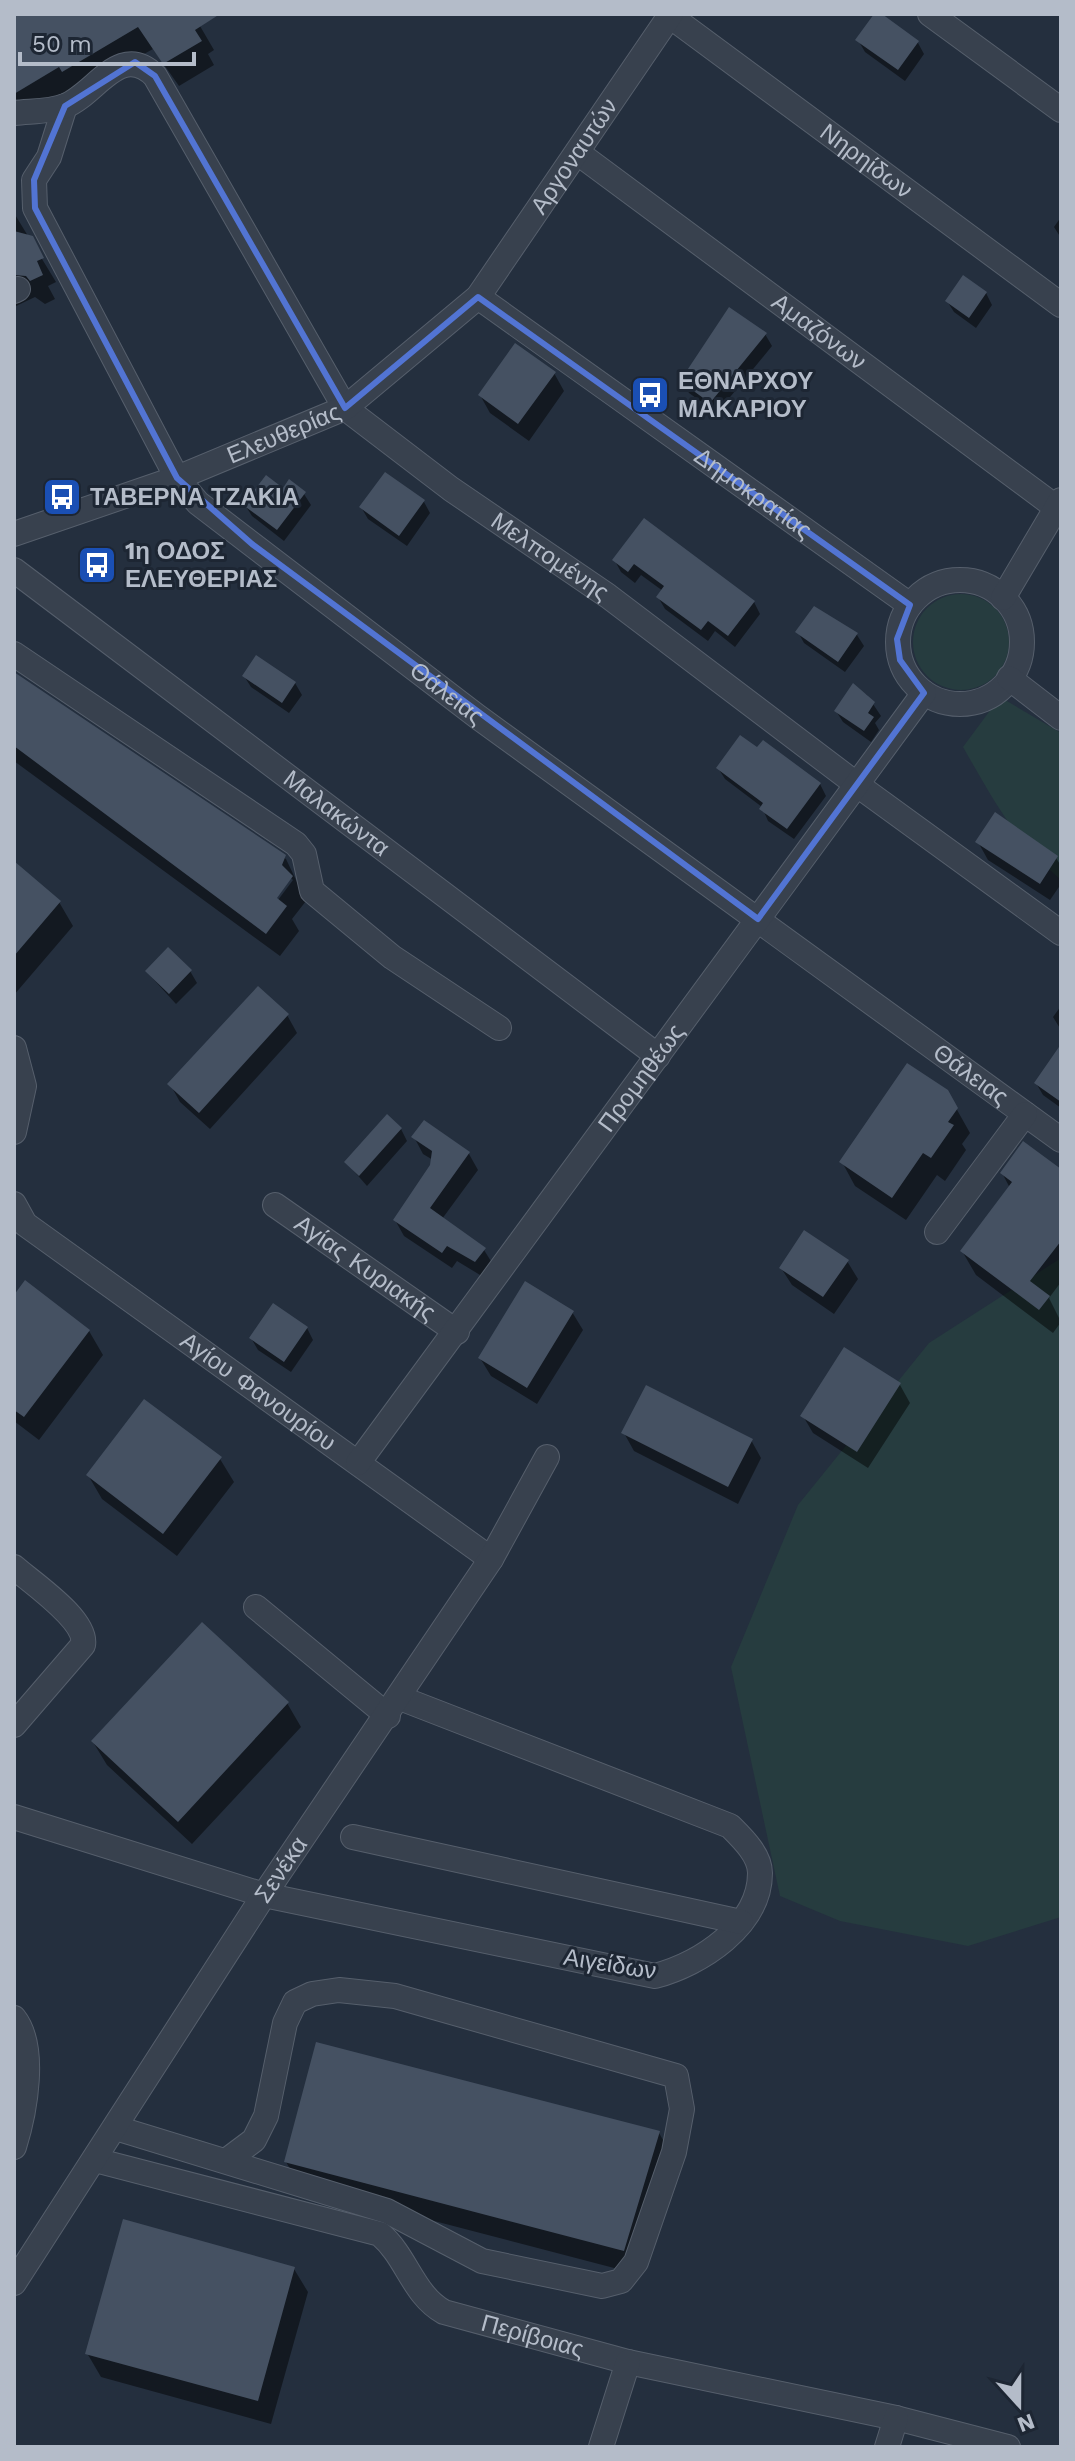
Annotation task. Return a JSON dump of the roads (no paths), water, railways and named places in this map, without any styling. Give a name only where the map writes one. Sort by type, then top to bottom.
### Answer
[{"type":"street","points":[[930,14],[1061,110]]},
{"type":"street","name":"Αργοναυτών","points":[[478,297],[670,15]]},
{"type":"street","name":"Νηρηίδων","points":[[670,15],[1061,305]]},
{"type":"street","name":"Μελπομένης","points":[[65,106],[118,67],[135,62],[155,76],[345,408],[451,489],[608,596],[856,784],[1061,933]]},
{"type":"street","points":[[14,113],[65,106]]},
{"type":"street","name":"Θάλειας","points":[[65,106],[49,157],[34,180],[35,208],[177,478],[198,503],[478,717],[1061,1140]]},
{"type":"street","name":"Αμαζόνων","points":[[578,153],[1059,506]]},
{"type":"street","name":"Ελευθερίας","points":[[14,534],[177,478],[345,408],[478,297]]},
{"type":"street","name":"Δημοκρατίας","points":[[478,297],[910,605]]},
{"type":"street","points":[[1003,598],[1059,506]]},
{"type":"street","name":"Μαλακώντα","points":[[14,570],[658,1056]]},
{"type":"street","points":[[967,580],[987,586],[1003,598],[1016,617],[1021,636],[1020,657],[1009,678],[982,700],[962,704],[941,702],[924,693],[909,678],[900,660],[897,639],[901,619],[910,605],[928,589],[947,581],[967,580]]},
{"type":"street","points":[[14,654],[296,844],[304,854],[312,891],[392,957],[499,1028]]},
{"type":"street","points":[[1009,678],[1061,718]]},
{"type":"street","name":"Προμηθέως","points":[[358,1463],[924,693]]},
{"type":"street","points":[[14,1048],[24,1086],[14,1132]]},
{"type":"street","points":[[937,1232],[1025,1114]]},
{"type":"street","name":"Αγίας Κυριακής","points":[[275,1205],[457,1332]]},
{"type":"street","name":"Αγίου Φανουρίου","points":[[20,1214],[491,1559]]},
{"type":"street","name":"Σενέκα","points":[[14,2283],[264,1895],[394,1707],[491,1559],[547,1457]]},
{"type":"street","points":[[14,1725],[83,1645],[85,1636],[83,1629],[19,1582]]},
{"type":"street","points":[[256,1607],[394,1707]]},
{"type":"street","name":"Αιγείδων","points":[[14,1817],[264,1895],[655,1976],[694,1962],[741,1922],[753,1904],[761,1870],[748,1844],[730,1826],[394,1707]]},
{"type":"street","points":[[353,1837],[741,1922]]},
{"type":"street","points":[[116,2128],[387,2211],[482,2261],[602,2286],[621,2281],[636,2262],[674,2152],[682,2093],[676,2076],[395,1996],[326,1992],[295,2002],[285,2023],[266,2116],[254,2140],[226,2161]]},
{"type":"street","points":[[14,2018],[23,2030],[28,2051],[14,2147]]},
{"type":"street","name":"Περίβοιας","points":[[95,2160],[370,2231],[397,2248],[422,2294],[444,2312],[628,2362],[896,2418],[1008,2447]]},
{"type":"street","points":[[601,2447],[628,2362]]},
{"type":"street","points":[[887,2447],[896,2418]]},
{"type":"place","name":"ΕΘΝΑΡΧΟΥ ΜΑΚΑΡΙΟΥ","points":[[650,395]]},
{"type":"place","name":"ΤΑΒΕΡΝΑ ΤΖΑΚΙΑ","points":[[62,497]]},
{"type":"place","name":"1η ΟΔΟΣ ΕΛΕΥΘΕΡΙΑΣ","points":[[97,565]]}]
